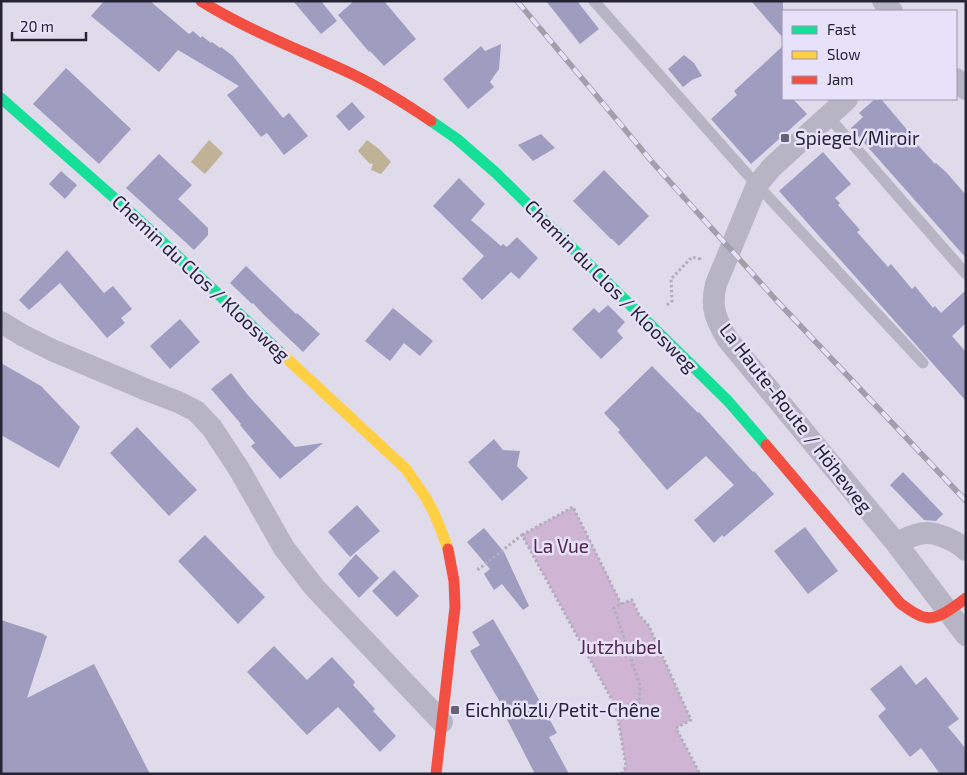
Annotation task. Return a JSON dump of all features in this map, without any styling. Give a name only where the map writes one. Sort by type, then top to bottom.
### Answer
[{"type":"street","name":"Chemin du Clos / Kloosweg","points":[[201,1],[220,13],[266,36],[354,75],[411,107],[457,139],[496,173],[728,401],[900,603],[915,614],[927,618],[938,615],[966,598]]},
{"type":"street","points":[[957,80],[966,89]]},
{"type":"street","name":"Chemin du Clos / Kloosweg","points":[[1,98],[137,218],[406,469],[419,485],[446,538],[455,600],[436,774]]},
{"type":"street","name":"La Haute-Route / Höheweg","points":[[846,100],[772,167],[757,185],[716,284],[713,306],[719,324],[728,340],[896,543],[966,635]]},
{"type":"street","points":[[1,322],[52,350],[196,411],[212,428],[240,469],[284,548],[314,587],[442,722]]},
{"type":"street","points":[[896,543],[927,532],[948,538],[966,550]]},
{"type":"lane","points":[[594,1],[757,185],[924,363]]},
{"type":"lane","points":[[828,116],[966,274]]},
{"type":"path","points":[[666,306],[672,301],[671,279],[692,257],[700,259],[698,267]]},
{"type":"path","points":[[452,569],[480,569],[522,536],[573,507],[621,604]]},
{"type":"path","points":[[522,536],[616,706],[626,766],[622,774]]},
{"type":"path","points":[[616,706],[639,703],[640,686],[614,608],[632,600],[639,614],[649,626],[691,720],[676,728],[700,774]]},
{"type":"green space","name":"Jutzhubel","points":[[573,507],[621,603],[632,600],[639,615],[649,626],[691,720],[676,728],[700,774],[622,774],[626,766],[616,707],[522,535]]},
{"type":"shaded area","points":[[209,140],[223,153],[205,174],[191,162]]},
{"type":"shaded area","points":[[367,140],[391,162],[381,174],[371,170],[373,164],[369,163],[358,151]]},
{"type":"building","points":[[104,1],[150,1],[189,34],[193,31],[201,38],[202,36],[211,43],[221,47],[233,56],[283,118],[289,113],[308,136],[284,155],[267,133],[261,137],[227,95],[239,86],[178,50],[159,72],[91,16]]},
{"type":"building","points":[[293,1],[321,1],[337,21],[321,34]]},
{"type":"building","points":[[354,1],[384,1],[416,39],[384,66],[369,52],[338,15]]},
{"type":"building","points":[[546,1],[577,1],[599,29],[580,44]]},
{"type":"building","points":[[751,1],[783,1],[782,37]]},
{"type":"building","points":[[501,44],[499,69],[490,82],[494,87],[468,109],[443,79],[481,46],[485,51]]},
{"type":"building","points":[[782,47],[782,100],[794,100],[807,114],[751,164],[711,119],[737,95],[734,91]]},
{"type":"building","points":[[684,55],[694,63],[702,76],[692,80],[683,87],[668,69]]},
{"type":"building","points":[[66,68],[131,129],[99,164],[33,104]]},
{"type":"building","points":[[874,100],[882,100],[909,132],[908,134],[966,195],[966,258],[851,128],[863,117],[859,113]]},
{"type":"building","points":[[352,102],[365,117],[349,131],[336,116]]},
{"type":"building","points":[[541,134],[555,148],[533,161],[518,145]]},
{"type":"building","points":[[823,152],[851,184],[835,198],[840,203],[838,205],[860,230],[857,232],[888,267],[891,264],[912,289],[915,286],[933,308],[935,306],[941,313],[966,290],[966,323],[952,336],[966,352],[966,401],[779,191]]},
{"type":"building","points":[[159,154],[192,185],[178,199],[208,228],[208,235],[194,250],[126,188]]},
{"type":"building","points":[[604,170],[649,216],[619,246],[573,201]]},
{"type":"building","points":[[61,171],[77,185],[65,199],[49,184]]},
{"type":"building","points":[[459,178],[485,204],[471,220],[501,246],[503,244],[507,247],[517,237],[538,258],[519,279],[511,272],[482,300],[462,279],[484,256],[433,206]]},
{"type":"building","points":[[67,250],[104,293],[113,286],[132,309],[121,318],[125,323],[107,338],[60,283],[29,310],[19,300]]},
{"type":"building","points":[[246,266],[296,314],[320,334],[303,352],[230,283]]},
{"type":"building","points":[[608,305],[625,322],[617,331],[623,338],[601,359],[572,329],[594,308],[599,313]]},
{"type":"building","points":[[393,308],[433,341],[420,356],[404,343],[390,361],[365,341]]},
{"type":"building","points":[[180,319],[200,342],[170,369],[150,346]]},
{"type":"building","points":[[1,363],[41,386],[80,427],[59,468],[1,435]]},
{"type":"building","points":[[652,366],[699,412],[774,494],[724,537],[722,535],[714,543],[694,520],[734,485],[706,456],[667,490],[618,432],[620,430],[604,413]]},
{"type":"building","points":[[231,373],[247,394],[295,447],[323,443],[280,479],[251,446],[255,443],[211,389]]},
{"type":"building","points":[[137,427],[197,490],[169,516],[110,453]]},
{"type":"building","points":[[494,439],[503,450],[520,451],[517,466],[528,478],[502,501],[468,462]]},
{"type":"building","points":[[903,472],[943,514],[936,521],[924,520],[890,485]]},
{"type":"building","points":[[357,505],[380,531],[350,557],[328,532]]},
{"type":"building","points":[[805,527],[838,571],[808,594],[774,551]]},
{"type":"building","points":[[484,528],[504,552],[529,606],[523,610],[502,584],[494,590],[484,574],[490,569],[467,542]]},
{"type":"building","points":[[205,535],[265,597],[238,624],[178,561]]},
{"type":"building","points":[[356,554],[379,578],[359,598],[338,574]]},
{"type":"building","points":[[394,570],[419,596],[397,617],[372,591]]},
{"type":"building","points":[[493,619],[557,733],[549,737],[569,774],[535,774],[501,708],[503,707],[470,651],[480,645],[472,632]]},
{"type":"building","points":[[1,620],[47,636],[27,698],[94,664],[150,774],[1,774]]},
{"type":"building","points":[[274,646],[307,680],[332,657],[355,682],[353,685],[375,709],[373,711],[396,736],[380,752],[338,707],[307,735],[247,672]]},
{"type":"building","points":[[901,665],[916,685],[926,677],[959,719],[948,727],[966,749],[966,774],[940,774],[921,748],[910,757],[878,716],[886,709],[870,689]]},
{"type":"railway","points":[[517,1],[653,163],[777,301],[966,501]]},
{"type":"traffic: fast","points":[[1,98],[137,218],[282,354]]},
{"type":"traffic: fast","points":[[431,121],[457,139],[496,173],[728,401],[766,445]]},
{"type":"traffic: slow","points":[[282,354],[406,469],[434,513],[448,549]]},
{"type":"traffic: jam","points":[[201,1],[256,31],[362,79],[431,121]]},
{"type":"traffic: jam","points":[[766,445],[900,603],[917,615],[929,618],[941,615],[966,598]]},
{"type":"traffic: jam","points":[[436,774],[455,607],[454,581],[448,549]]},
{"type":"place","name":"Spiegel/Miroir","points":[[785,138]]},
{"type":"place","name":"Eichhölzli/Petit-Chêne","points":[[455,710]]},
{"type":"park label","name":"La Vue","points":[[561,546]]}]
